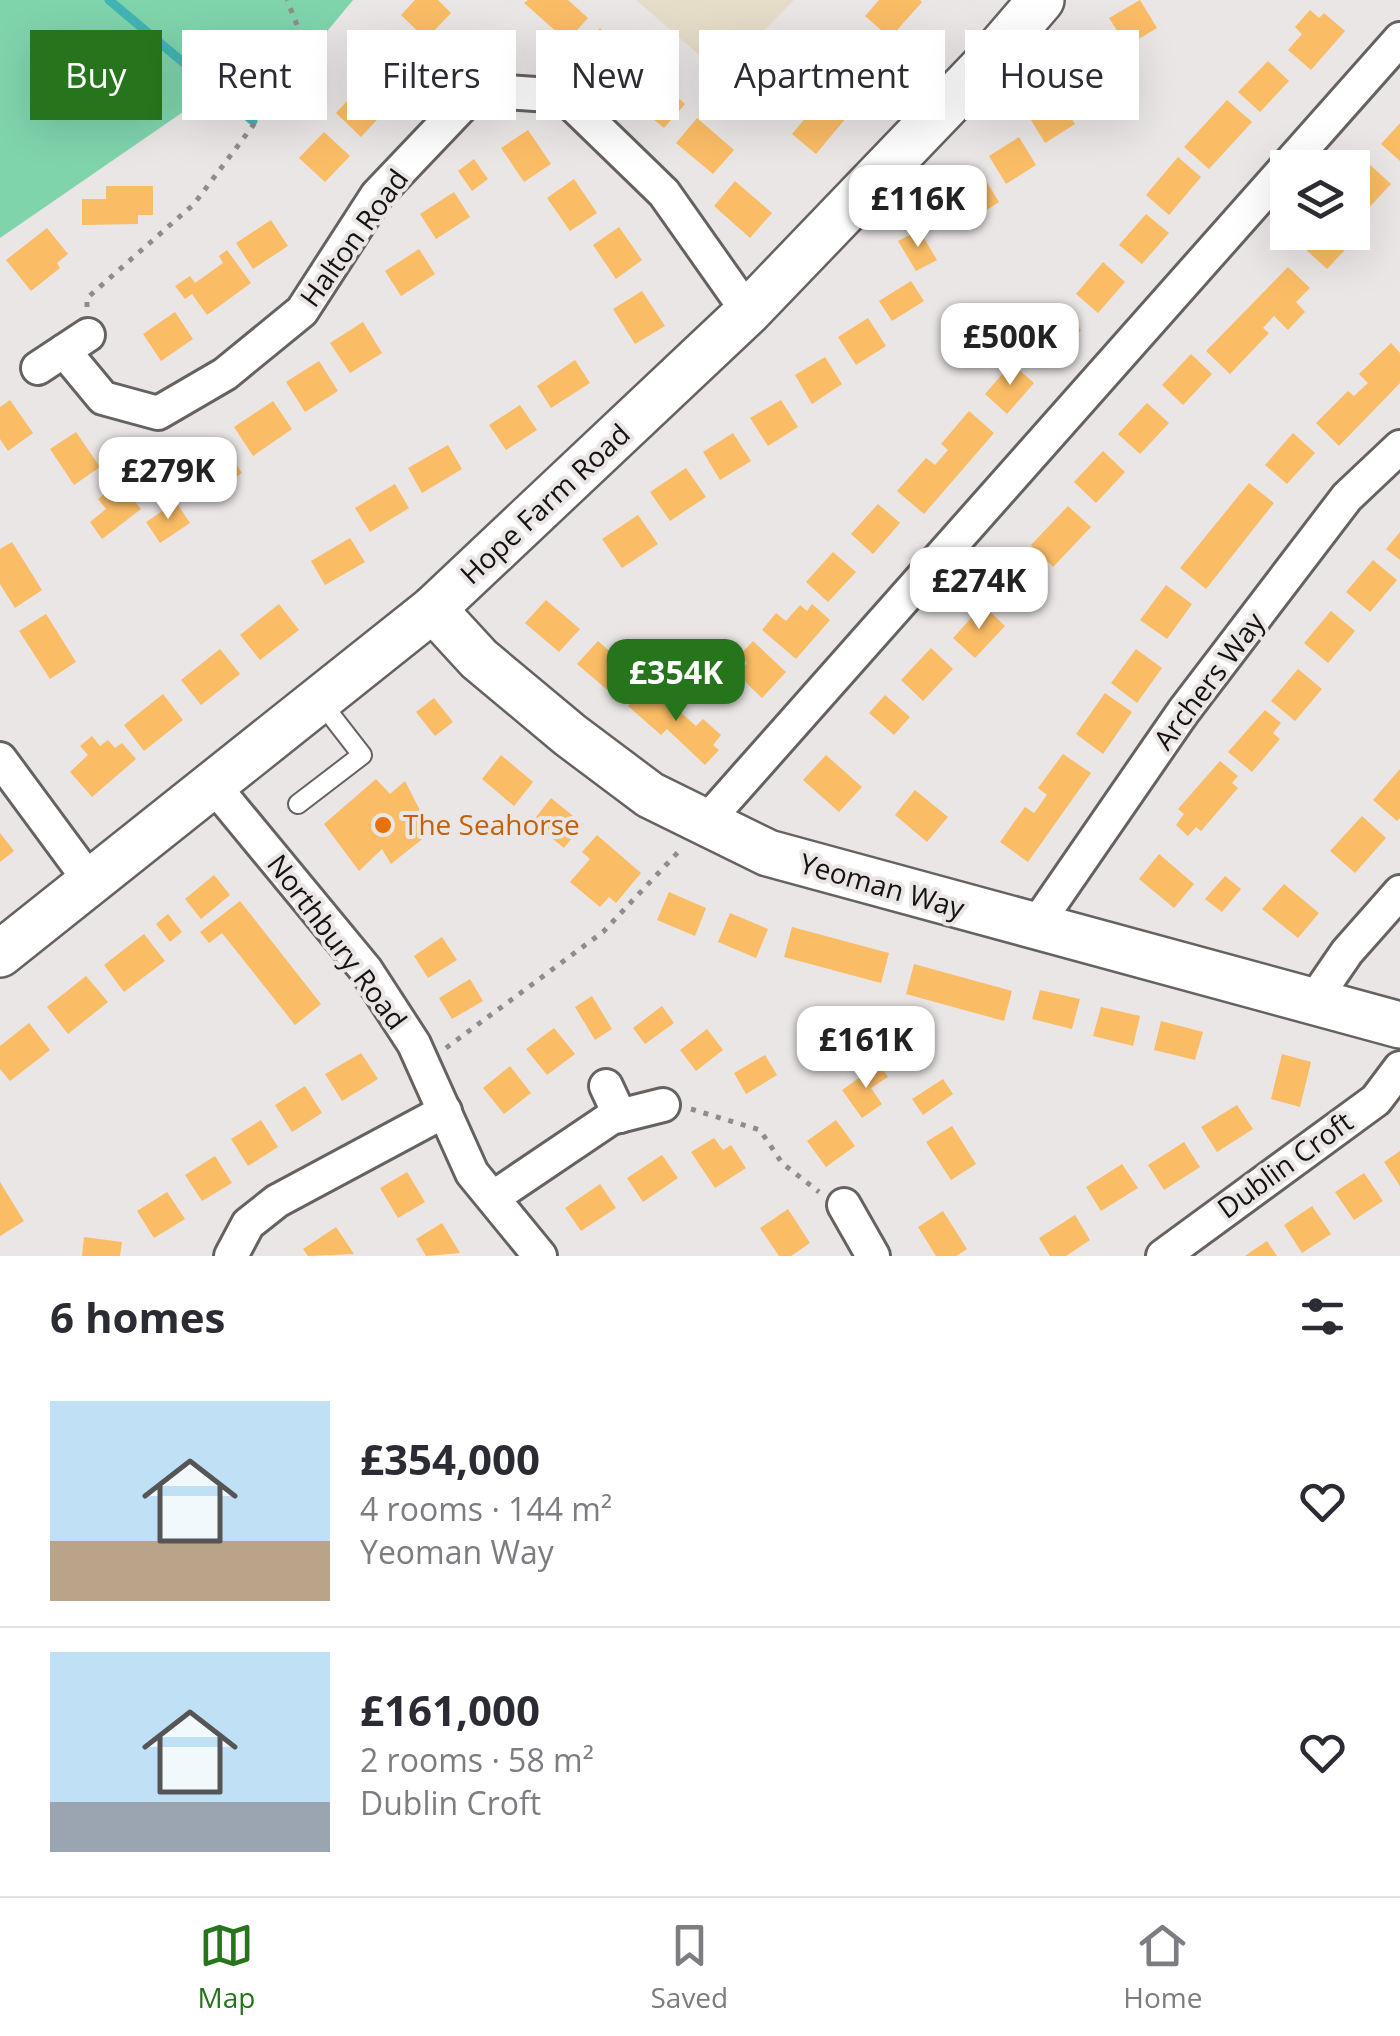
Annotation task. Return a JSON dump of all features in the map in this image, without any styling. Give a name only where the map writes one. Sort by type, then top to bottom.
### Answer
[{"type":"street","name":"Hope Farm Road","points":[[0,954],[433,609],[748,312],[973,78],[1040,0]]},
{"type":"street","points":[[704,824],[1400,40]]},
{"type":"street","name":"Halton Road","points":[[63,351],[103,398],[158,413],[226,374],[302,310],[377,195],[477,90],[564,96],[664,193],[748,312]]},
{"type":"street","name":"Archers Way","points":[[1034,928],[1183,712],[1347,498],[1400,446]]},
{"type":"street","name":"Yeoman Way","points":[[433,609],[479,659],[570,736],[650,794],[768,853],[1400,1025]]},
{"type":"street","points":[[0,759],[90,881]]},
{"type":"street","name":"Northbury Road","points":[[214,786],[366,970],[423,1064],[459,1150],[540,1256]]},
{"type":"street","points":[[1312,1004],[1346,952],[1400,892]]},
{"type":"street","name":"Dublin Croft","points":[[1163,1256],[1376,1100],[1400,1068]]},
{"type":"street","points":[[494,1197],[613,1101],[663,1105]]},
{"type":"street","points":[[231,1256],[248,1224],[276,1201],[445,1111]]},
{"type":"street","points":[[844,1205],[874,1256]]},
{"type":"lane","points":[[298,804],[362,755],[320,701]]},
{"type":"path","points":[[63,351],[87,298],[194,204],[290,76],[299,30],[286,0]]},
{"type":"path","points":[[423,1064],[603,932],[704,824]]},
{"type":"path","points":[[663,1105],[704,1111],[760,1130],[782,1163],[814,1190],[844,1205]]},
{"type":"shaded area","points":[[636,0],[794,0],[764,30],[699,30],[699,55],[679,37],[679,30],[670,30]]},
{"type":"green space","points":[[0,0],[353,0],[327,31],[182,30],[182,113],[0,238]]},
{"type":"building","points":[[415,0],[438,0],[451,13],[435,30],[417,30],[401,15]]},
{"type":"building","points":[[568,0],[588,18],[577,30],[555,30],[524,3]]},
{"type":"building","points":[[879,0],[922,2],[897,30],[881,30],[865,16]]},
{"type":"building","points":[[1140,0],[1157,28],[1139,39],[1139,30],[1117,30],[1109,18]]},
{"type":"building","points":[[1310,10],[1319,18],[1324,13],[1345,31],[1311,70],[1288,50],[1302,34],[1295,27]]},
{"type":"building","points":[[1268,61],[1289,81],[1260,112],[1238,92]]},
{"type":"building","points":[[1227,100],[1252,122],[1209,169],[1184,147]]},
{"type":"building","points":[[347,101],[347,120],[377,120],[361,137],[336,113]]},
{"type":"building","points":[[697,118],[734,150],[713,174],[676,143]]},
{"type":"building","points":[[654,120],[671,120],[664,128]]},
{"type":"building","points":[[804,120],[844,120],[816,154],[792,134]]},
{"type":"building","points":[[1031,120],[1073,120],[1075,124],[1045,143]]},
{"type":"building","points":[[1400,123],[1400,161],[1381,144]]},
{"type":"building","points":[[528,130],[551,164],[524,182],[501,148]]},
{"type":"building","points":[[324,132],[350,156],[325,182],[299,158]]},
{"type":"building","points":[[1019,137],[1036,165],[1006,184],[989,156]]},
{"type":"building","points":[[1178,157],[1201,177],[1169,215],[1146,195]]},
{"type":"building","points":[[474,159],[488,179],[472,191],[458,171]]},
{"type":"building","points":[[1370,165],[1391,184],[1370,206]]},
{"type":"building","points":[[980,171],[999,202],[974,218],[954,187]]},
{"type":"building","points":[[574,179],[597,213],[570,231],[547,198]]},
{"type":"building","points":[[735,181],[772,213],[750,238],[714,206]]},
{"type":"building","points":[[106,186],[153,186],[153,215],[138,215],[138,224],[82,225],[82,199],[106,199]]},
{"type":"building","points":[[454,192],[470,217],[436,239],[420,214]]},
{"type":"building","points":[[1146,214],[1169,233],[1142,264],[1119,245]]},
{"type":"building","points":[[271,220],[288,246],[253,269],[236,243]]},
{"type":"building","points":[[619,227],[642,260],[616,279],[593,245]]},
{"type":"building","points":[[47,228],[68,254],[57,263],[60,268],[31,291],[6,260]]},
{"type":"building","points":[[919,230],[937,260],[916,271],[898,241]]},
{"type":"building","points":[[419,249],[435,274],[401,296],[385,271]]},
{"type":"building","points":[[227,250],[251,283],[207,315],[192,294],[185,299],[175,286],[190,276],[195,283],[223,263],[219,256]]},
{"type":"building","points":[[1306,250],[1345,250],[1327,269]]},
{"type":"building","points":[[1103,262],[1125,282],[1098,313],[1076,294]]},
{"type":"building","points":[[1288,267],[1310,288],[1296,302],[1305,312],[1288,330],[1274,316],[1263,328],[1269,333],[1230,374],[1206,351]]},
{"type":"building","points":[[911,281],[924,301],[892,321],[879,301]]},
{"type":"building","points":[[642,291],[665,326],[635,344],[613,309]]},
{"type":"building","points":[[1059,311],[1081,330],[1054,361],[1032,342]]},
{"type":"building","points":[[175,312],[193,339],[161,361],[143,334]]},
{"type":"building","points":[[868,318],[886,346],[856,365],[838,337]]},
{"type":"building","points":[[363,322],[382,353],[350,373],[330,343]]},
{"type":"building","points":[[1391,343],[1400,353],[1400,383],[1339,446],[1316,423],[1348,391],[1354,396],[1368,383],[1359,374]]},
{"type":"building","points":[[1191,354],[1212,374],[1183,405],[1162,385]]},
{"type":"building","points":[[825,357],[842,384],[812,404],[795,375]]},
{"type":"building","points":[[575,360],[590,383],[551,408],[537,386]]},
{"type":"building","points":[[319,361],[338,391],[305,412],[286,382]]},
{"type":"building","points":[[1012,363],[1034,383],[1007,414],[985,394]]},
{"type":"building","points":[[10,400],[33,433],[8,451],[0,439],[0,407]]},
{"type":"building","points":[[781,400],[798,427],[768,446],[750,418]]},
{"type":"building","points":[[273,401],[292,429],[253,456],[234,427]]},
{"type":"building","points":[[1147,403],[1169,423],[1140,454],[1118,434]]},
{"type":"building","points":[[520,405],[537,430],[506,450],[489,425]]},
{"type":"building","points":[[969,411],[994,433],[924,514],[897,491],[926,458],[935,465],[948,450],[941,444]]},
{"type":"building","points":[[76,432],[100,467],[74,485],[50,449]]},
{"type":"building","points":[[733,433],[751,461],[720,480],[703,452]]},
{"type":"building","points":[[1293,433],[1315,453],[1287,484],[1265,465]]},
{"type":"building","points":[[223,445],[242,473],[203,499],[183,471]]},
{"type":"building","points":[[448,445],[462,469],[422,493],[408,468]]},
{"type":"building","points":[[1103,451],[1125,472],[1096,503],[1074,482]]},
{"type":"building","points":[[686,468],[706,497],[670,521],[650,492]]},
{"type":"building","points":[[120,483],[141,509],[102,539],[90,522],[106,509],[98,499]]},
{"type":"building","points":[[1249,483],[1274,503],[1206,589],[1180,568]]},
{"type":"building","points":[[395,484],[409,508],[370,532],[355,508]]},
{"type":"building","points":[[176,502],[190,523],[160,543],[146,522]]},
{"type":"building","points":[[878,504],[900,523],[873,554],[851,534]]},
{"type":"building","points":[[1068,506],[1091,527],[1053,567],[1031,545]]},
{"type":"building","points":[[638,515],[658,544],[622,568],[602,539]]},
{"type":"building","points":[[1400,532],[1400,560],[1386,549]]},
{"type":"building","points":[[350,538],[365,562],[325,585],[311,561]]},
{"type":"building","points":[[12,542],[42,590],[15,608],[0,584],[0,549]]},
{"type":"building","points":[[833,552],[856,572],[828,602],[806,582]]},
{"type":"building","points":[[1025,557],[1047,578],[1015,612],[993,590]]},
{"type":"building","points":[[1373,560],[1397,580],[1370,612],[1346,592]]},
{"type":"building","points":[[1166,585],[1192,604],[1167,639],[1140,620]]},
{"type":"building","points":[[546,600],[580,629],[559,652],[525,623]]},
{"type":"building","points":[[279,604],[299,630],[260,660],[240,635]]},
{"type":"building","points":[[812,604],[830,620],[796,659],[762,630],[776,613],[786,621],[800,605],[807,611]]},
{"type":"building","points":[[983,605],[1005,626],[975,658],[953,638]]},
{"type":"building","points":[[1331,611],[1355,631],[1328,663],[1304,643]]},
{"type":"building","points":[[46,614],[76,662],[50,679],[19,631]]},
{"type":"building","points":[[598,641],[631,670],[611,693],[577,664]]},
{"type":"building","points":[[753,641],[786,672],[762,698],[737,674],[747,663],[739,656]]},
{"type":"building","points":[[931,648],[953,669],[923,701],[901,680]]},
{"type":"building","points":[[220,649],[240,674],[201,705],[181,680]]},
{"type":"building","points":[[1136,649],[1162,668],[1137,703],[1111,683]]},
{"type":"building","points":[[1298,669],[1322,689],[1295,721],[1271,701]]},
{"type":"building","points":[[648,683],[696,726],[703,719],[721,735],[713,745],[719,750],[705,765],[667,729],[661,735],[628,706]]},
{"type":"building","points":[[1105,693],[1132,712],[1103,754],[1076,734]]},
{"type":"building","points":[[163,694],[183,720],[144,751],[124,725]]},
{"type":"building","points":[[885,695],[910,717],[894,735],[869,713]]},
{"type":"building","points":[[434,698],[453,722],[435,736],[416,712]]},
{"type":"building","points":[[1265,710],[1281,723],[1273,733],[1280,739],[1252,772],[1228,752]]},
{"type":"building","points":[[92,736],[100,746],[108,740],[115,748],[122,743],[136,759],[92,797],[70,772],[88,755],[80,746]]},
{"type":"building","points":[[1063,754],[1091,773],[1028,862],[1000,842],[1025,807],[1034,813],[1047,795],[1038,788]]},
{"type":"building","points":[[501,755],[533,782],[514,806],[482,779]]},
{"type":"building","points":[[826,755],[862,787],[839,812],[803,780]]},
{"type":"building","points":[[1220,761],[1238,776],[1232,783],[1238,788],[1201,831],[1196,827],[1188,836],[1176,825],[1184,814],[1178,809]]},
{"type":"building","points":[[1400,769],[1400,818],[1397,821],[1373,800]]},
{"type":"building","points":[[376,779],[390,794],[405,781],[431,832],[391,864],[382,849],[359,871],[324,824]]},
{"type":"building","points":[[915,790],[948,817],[927,842],[895,815]]},
{"type":"building","points":[[551,798],[583,824],[564,848],[532,822]]},
{"type":"building","points":[[1362,816],[1386,838],[1355,873],[1330,851]]},
{"type":"building","points":[[0,833],[14,851],[0,862]]},
{"type":"building","points":[[597,835],[641,873],[616,903],[609,897],[600,907],[570,882],[590,859],[582,852]]},
{"type":"building","points":[[1159,854],[1194,884],[1174,908],[1139,879]]},
{"type":"building","points":[[214,875],[230,895],[201,919],[185,899]]},
{"type":"building","points":[[1225,876],[1241,889],[1222,912],[1205,899]]},
{"type":"building","points":[[1284,884],[1319,913],[1298,938],[1262,909]]},
{"type":"building","points":[[669,892],[706,908],[695,936],[657,920]]},
{"type":"building","points":[[240,901],[321,1004],[295,1025],[222,933],[209,943],[200,932]]},
{"type":"building","points":[[730,913],[768,929],[756,958],[718,942]]},
{"type":"building","points":[[168,914],[182,932],[170,942],[156,924]]},
{"type":"building","points":[[792,927],[889,953],[881,983],[784,957]]},
{"type":"building","points":[[144,934],[165,961],[124,992],[104,965]]},
{"type":"building","points":[[442,937],[457,960],[428,978],[414,956]]},
{"type":"building","points":[[914,964],[1012,991],[1004,1021],[906,994]]},
{"type":"building","points":[[86,976],[108,1002],[68,1034],[47,1007]]},
{"type":"building","points":[[470,979],[483,1001],[452,1019],[439,998]]},
{"type":"building","points":[[1040,990],[1080,999],[1072,1029],[1032,1019]]},
{"type":"building","points":[[592,996],[612,1029],[595,1040],[575,1007]]},
{"type":"building","points":[[662,1006],[674,1023],[645,1044],[633,1028]]},
{"type":"building","points":[[1101,1007],[1140,1016],[1133,1046],[1093,1036]]},
{"type":"building","points":[[1161,1021],[1203,1032],[1195,1060],[1154,1050]]},
{"type":"building","points":[[29,1023],[50,1050],[10,1081],[0,1069],[0,1046]]},
{"type":"building","points":[[554,1028],[575,1054],[547,1075],[526,1049]]},
{"type":"building","points":[[707,1029],[723,1050],[696,1071],[680,1050]]},
{"type":"building","points":[[361,1053],[378,1079],[342,1101],[325,1074]]},
{"type":"building","points":[[1282,1054],[1311,1062],[1300,1107],[1271,1099]]},
{"type":"building","points":[[765,1055],[777,1075],[746,1094],[734,1073]]},
{"type":"building","points":[[879,1064],[888,1077],[871,1088],[882,1104],[862,1118],[842,1090]]},
{"type":"building","points":[[510,1066],[531,1093],[504,1114],[483,1088]]},
{"type":"building","points":[[943,1079],[953,1094],[923,1115],[912,1099]]},
{"type":"building","points":[[305,1086],[322,1113],[292,1132],[275,1105]]},
{"type":"building","points":[[1237,1105],[1253,1129],[1217,1152],[1201,1127]]},
{"type":"building","points":[[261,1120],[278,1147],[248,1166],[231,1139]]},
{"type":"building","points":[[836,1120],[855,1146],[826,1167],[807,1141]]},
{"type":"building","points":[[952,1126],[976,1164],[951,1180],[926,1142]]},
{"type":"building","points":[[714,1138],[723,1150],[731,1145],[746,1168],[715,1188],[691,1152]]},
{"type":"building","points":[[1184,1142],[1200,1167],[1164,1190],[1148,1165]]},
{"type":"building","points":[[1400,1151],[1400,1186],[1384,1162]]},
{"type":"building","points":[[662,1155],[678,1178],[643,1202],[627,1178]]},
{"type":"building","points":[[215,1156],[232,1183],[202,1201],[185,1175]]},
{"type":"building","points":[[1122,1164],[1138,1188],[1101,1211],[1086,1187]]},
{"type":"building","points":[[407,1172],[425,1202],[398,1218],[380,1188]]},
{"type":"building","points":[[1364,1173],[1383,1201],[1354,1220],[1335,1192]]},
{"type":"building","points":[[0,1182],[24,1221],[0,1236]]},
{"type":"building","points":[[600,1184],[616,1208],[581,1231],[565,1208]]},
{"type":"building","points":[[167,1192],[185,1219],[154,1238],[137,1211]]},
{"type":"building","points":[[1312,1206],[1331,1234],[1302,1253],[1284,1225]]},
{"type":"building","points":[[788,1209],[810,1243],[791,1256],[779,1256],[760,1228]]},
{"type":"building","points":[[943,1211],[967,1249],[956,1256],[936,1256],[918,1227]]},
{"type":"building","points":[[1075,1215],[1090,1240],[1066,1256],[1050,1256],[1039,1238]]},
{"type":"building","points":[[442,1223],[460,1253],[426,1256],[416,1239]]},
{"type":"building","points":[[336,1227],[354,1254],[308,1256],[303,1249]]},
{"type":"building","points":[[84,1237],[122,1242],[120,1256],[82,1256]]},
{"type":"building","points":[[1267,1241],[1277,1256],[1245,1256],[1252,1251]]},
{"type":"waterway","points":[[109,0],[253,121]]},
{"type":"place","name":"The Seahorse","points":[[383,825]]}]
